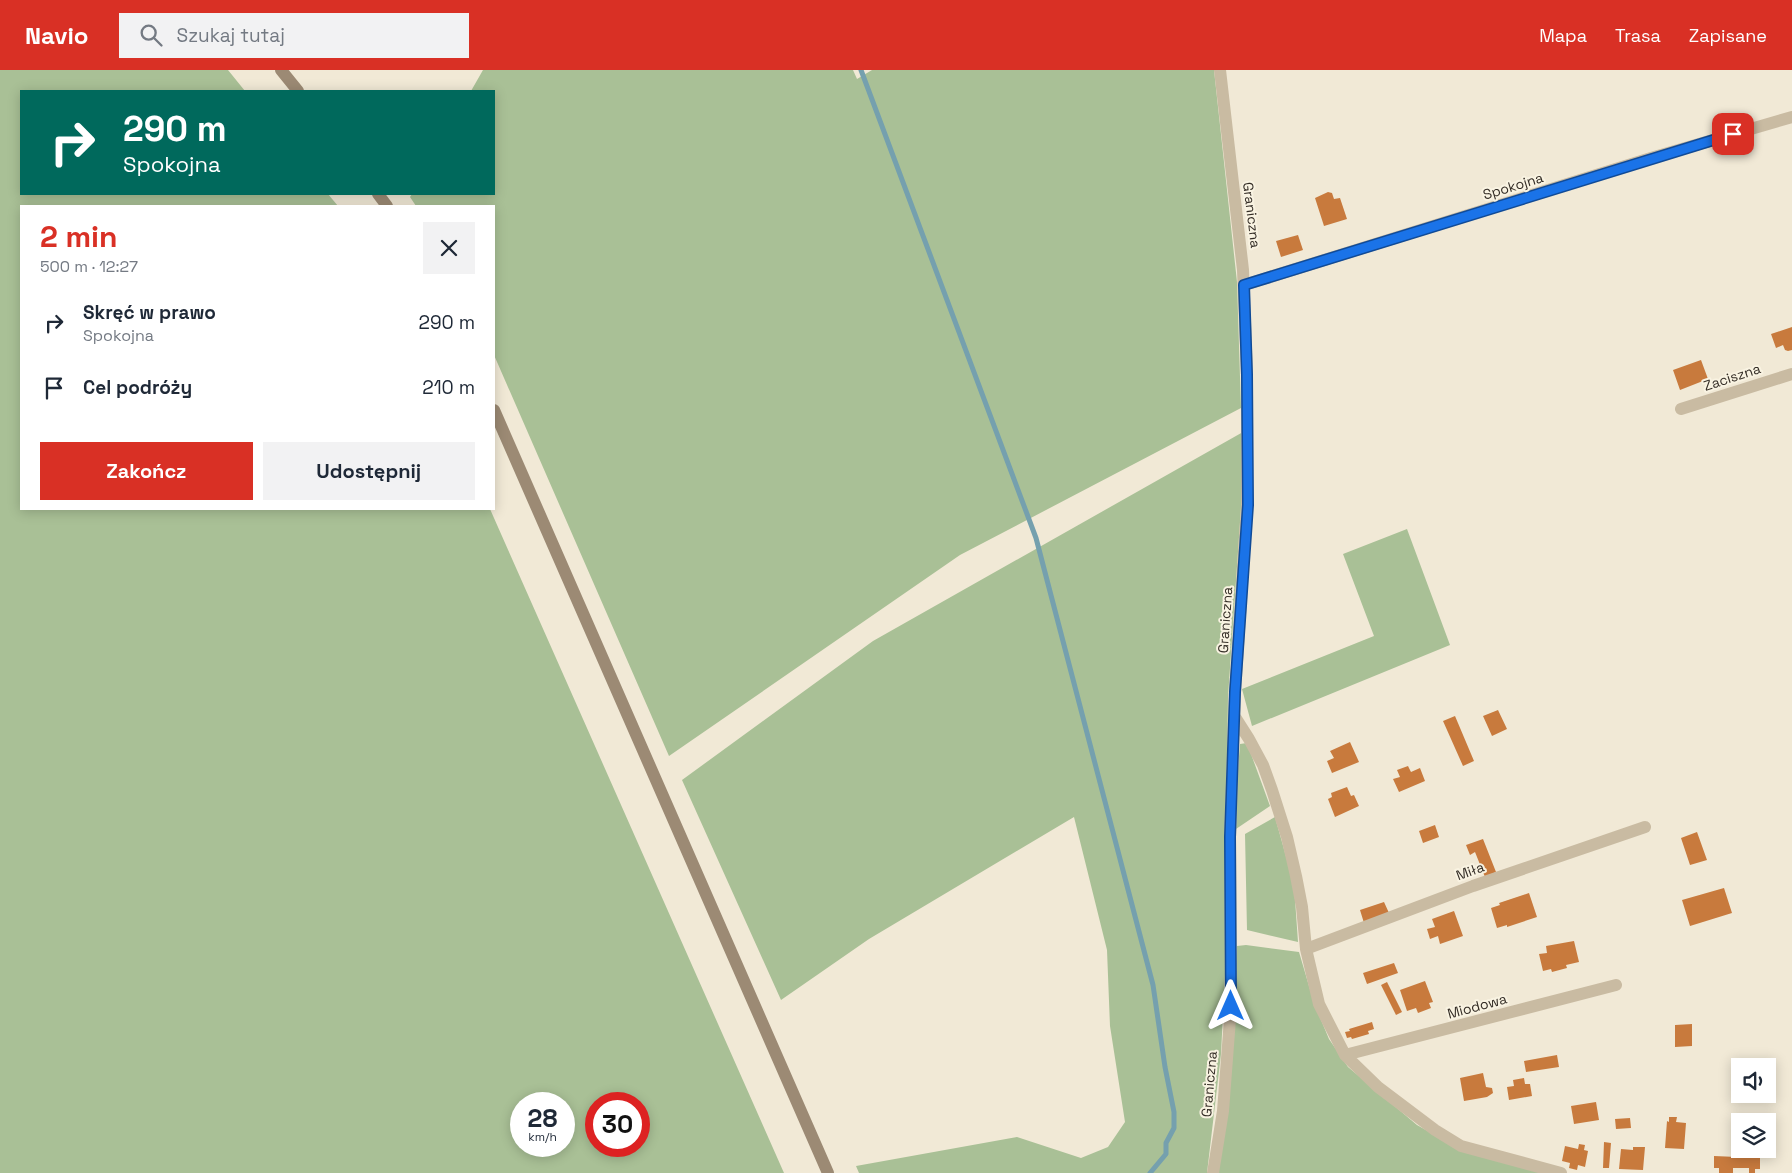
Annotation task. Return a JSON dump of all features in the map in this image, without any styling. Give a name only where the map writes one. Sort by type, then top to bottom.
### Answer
[{"type":"main road","points":[[281,70],[297,90]]},
{"type":"main road","points":[[495,412],[828,1173]]},
{"type":"street","name":"Graniczna","points":[[1213,1173],[1223,1111],[1231,1006],[1230,837],[1235,692],[1248,505],[1244,285],[1220,70]]},
{"type":"street","name":"Spokojna","points":[[1244,285],[1651,158],[1792,118]]},
{"type":"street","name":"Zaciszna","points":[[1681,409],[1792,374]]},
{"type":"street","points":[[1235,717],[1263,764],[1284,828],[1302,907],[1306,949],[1319,1004],[1345,1055],[1378,1087],[1435,1130],[1461,1146],[1561,1173]]},
{"type":"street","name":"Miła","points":[[1306,949],[1473,886],[1645,827]]},
{"type":"street","name":"Miodowa","points":[[1345,1055],[1616,985]]},
{"type":"green space","points":[[0,70],[228,70],[244,90],[20,90],[20,195],[329,195],[337,205],[20,205],[20,510],[490,510],[784,1173],[0,1173]]},
{"type":"green space","points":[[483,70],[853,70],[857,79],[872,70],[1214,70],[1237,282],[1241,408],[960,555],[669,756],[495,357],[495,205],[415,205],[410,197],[411,195],[495,195],[495,90],[472,90]]},
{"type":"green space","points":[[1243,432],[1243,479],[1228,697],[1227,935],[1221,1054],[1207,1173],[859,1173],[856,1166],[1017,1137],[1081,1158],[1108,1147],[1125,1122],[1110,1026],[1107,950],[1074,817],[869,939],[781,1000],[682,780],[873,641]]},
{"type":"green space","points":[[1407,529],[1450,645],[1252,726],[1242,689],[1374,636],[1343,554]]},
{"type":"green space","points":[[1247,743],[1270,806],[1233,831],[1240,744]]},
{"type":"green space","points":[[1275,817],[1294,885],[1298,942],[1247,930],[1245,834]]},
{"type":"green space","points":[[1246,945],[1299,952],[1314,1003],[1329,1039],[1348,1067],[1417,1125],[1463,1151],[1550,1173],[1217,1173],[1227,1109],[1237,946]]},
{"type":"building","points":[[1328,192],[1332,193],[1334,199],[1340,198],[1347,219],[1324,226],[1315,198]]},
{"type":"building","points":[[1298,235],[1303,250],[1281,257],[1276,241]]},
{"type":"building","points":[[1792,327],[1792,350],[1785,350],[1783,345],[1776,348],[1771,334]]},
{"type":"building","points":[[1701,360],[1708,379],[1680,390],[1673,370]]},
{"type":"building","points":[[1498,710],[1507,729],[1492,736],[1483,716]]},
{"type":"building","points":[[1455,716],[1474,761],[1463,766],[1443,721]]},
{"type":"building","points":[[1350,742],[1359,762],[1332,773],[1327,761],[1334,758],[1330,751]]},
{"type":"building","points":[[1408,766],[1411,772],[1420,768],[1425,781],[1399,792],[1393,779],[1400,777],[1397,770]]},
{"type":"building","points":[[1347,787],[1351,796],[1354,795],[1359,806],[1335,817],[1328,799],[1332,797],[1331,793]]},
{"type":"building","points":[[1435,825],[1439,837],[1423,843],[1419,831]]},
{"type":"building","points":[[1697,832],[1707,860],[1690,865],[1681,838]]},
{"type":"building","points":[[1483,839],[1496,872],[1485,877],[1475,852],[1470,855],[1466,845]]},
{"type":"building","points":[[1724,888],[1732,913],[1690,926],[1682,900]]},
{"type":"building","points":[[1529,893],[1537,917],[1507,927],[1507,925],[1497,928],[1491,908],[1500,905],[1499,903]]},
{"type":"building","points":[[1384,902],[1389,913],[1364,923],[1360,910]]},
{"type":"building","points":[[1454,911],[1463,936],[1440,944],[1438,936],[1430,939],[1427,929],[1435,927],[1432,919]]},
{"type":"building","points":[[1574,941],[1579,962],[1566,965],[1567,968],[1552,972],[1551,969],[1543,971],[1539,954],[1547,953],[1546,946]]},
{"type":"building","points":[[1394,963],[1398,973],[1367,984],[1363,973]]},
{"type":"building","points":[[1425,981],[1433,1002],[1429,1003],[1431,1008],[1418,1013],[1416,1008],[1407,1011],[1400,990]]},
{"type":"building","points":[[1387,982],[1402,1012],[1396,1015],[1381,985]]},
{"type":"building","points":[[1372,1022],[1374,1029],[1368,1031],[1369,1034],[1352,1039],[1351,1037],[1347,1038],[1345,1032],[1350,1031],[1349,1029]]},
{"type":"building","points":[[1692,1024],[1692,1046],[1675,1047],[1675,1025]]},
{"type":"building","points":[[1557,1055],[1559,1067],[1526,1072],[1524,1061]]},
{"type":"building","points":[[1483,1073],[1486,1087],[1492,1088],[1493,1093],[1487,1097],[1464,1101],[1460,1078]]},
{"type":"building","points":[[1524,1078],[1525,1084],[1530,1084],[1532,1096],[1509,1100],[1507,1087],[1514,1086],[1513,1080]]},
{"type":"building","points":[[1596,1102],[1599,1120],[1574,1124],[1571,1106]]},
{"type":"building","points":[[1669,1117],[1677,1117],[1676,1122],[1686,1123],[1684,1149],[1665,1148]]},
{"type":"building","points":[[1630,1118],[1631,1128],[1616,1129],[1615,1119]]},
{"type":"building","points":[[1604,1142],[1611,1143],[1609,1168],[1603,1168]]},
{"type":"building","points":[[1579,1144],[1585,1145],[1584,1150],[1588,1151],[1585,1167],[1578,1165],[1577,1170],[1569,1168],[1570,1163],[1562,1161],[1565,1146],[1578,1149]]},
{"type":"building","points":[[1633,1147],[1645,1147],[1643,1170],[1619,1169],[1621,1149],[1633,1150]]},
{"type":"building","points":[[1714,1156],[1760,1158],[1760,1169],[1755,1169],[1755,1173],[1749,1173],[1749,1168],[1733,1168],[1733,1173],[1719,1173],[1719,1168],[1714,1168]]},
{"type":"waterway","points":[[861,70],[1036,538],[1153,985],[1165,1067],[1174,1112],[1174,1128],[1166,1143],[1166,1154],[1150,1173]]},
{"type":"route","points":[[1231,1006],[1230,837],[1235,692],[1248,505],[1244,285],[1733,134]]}]
